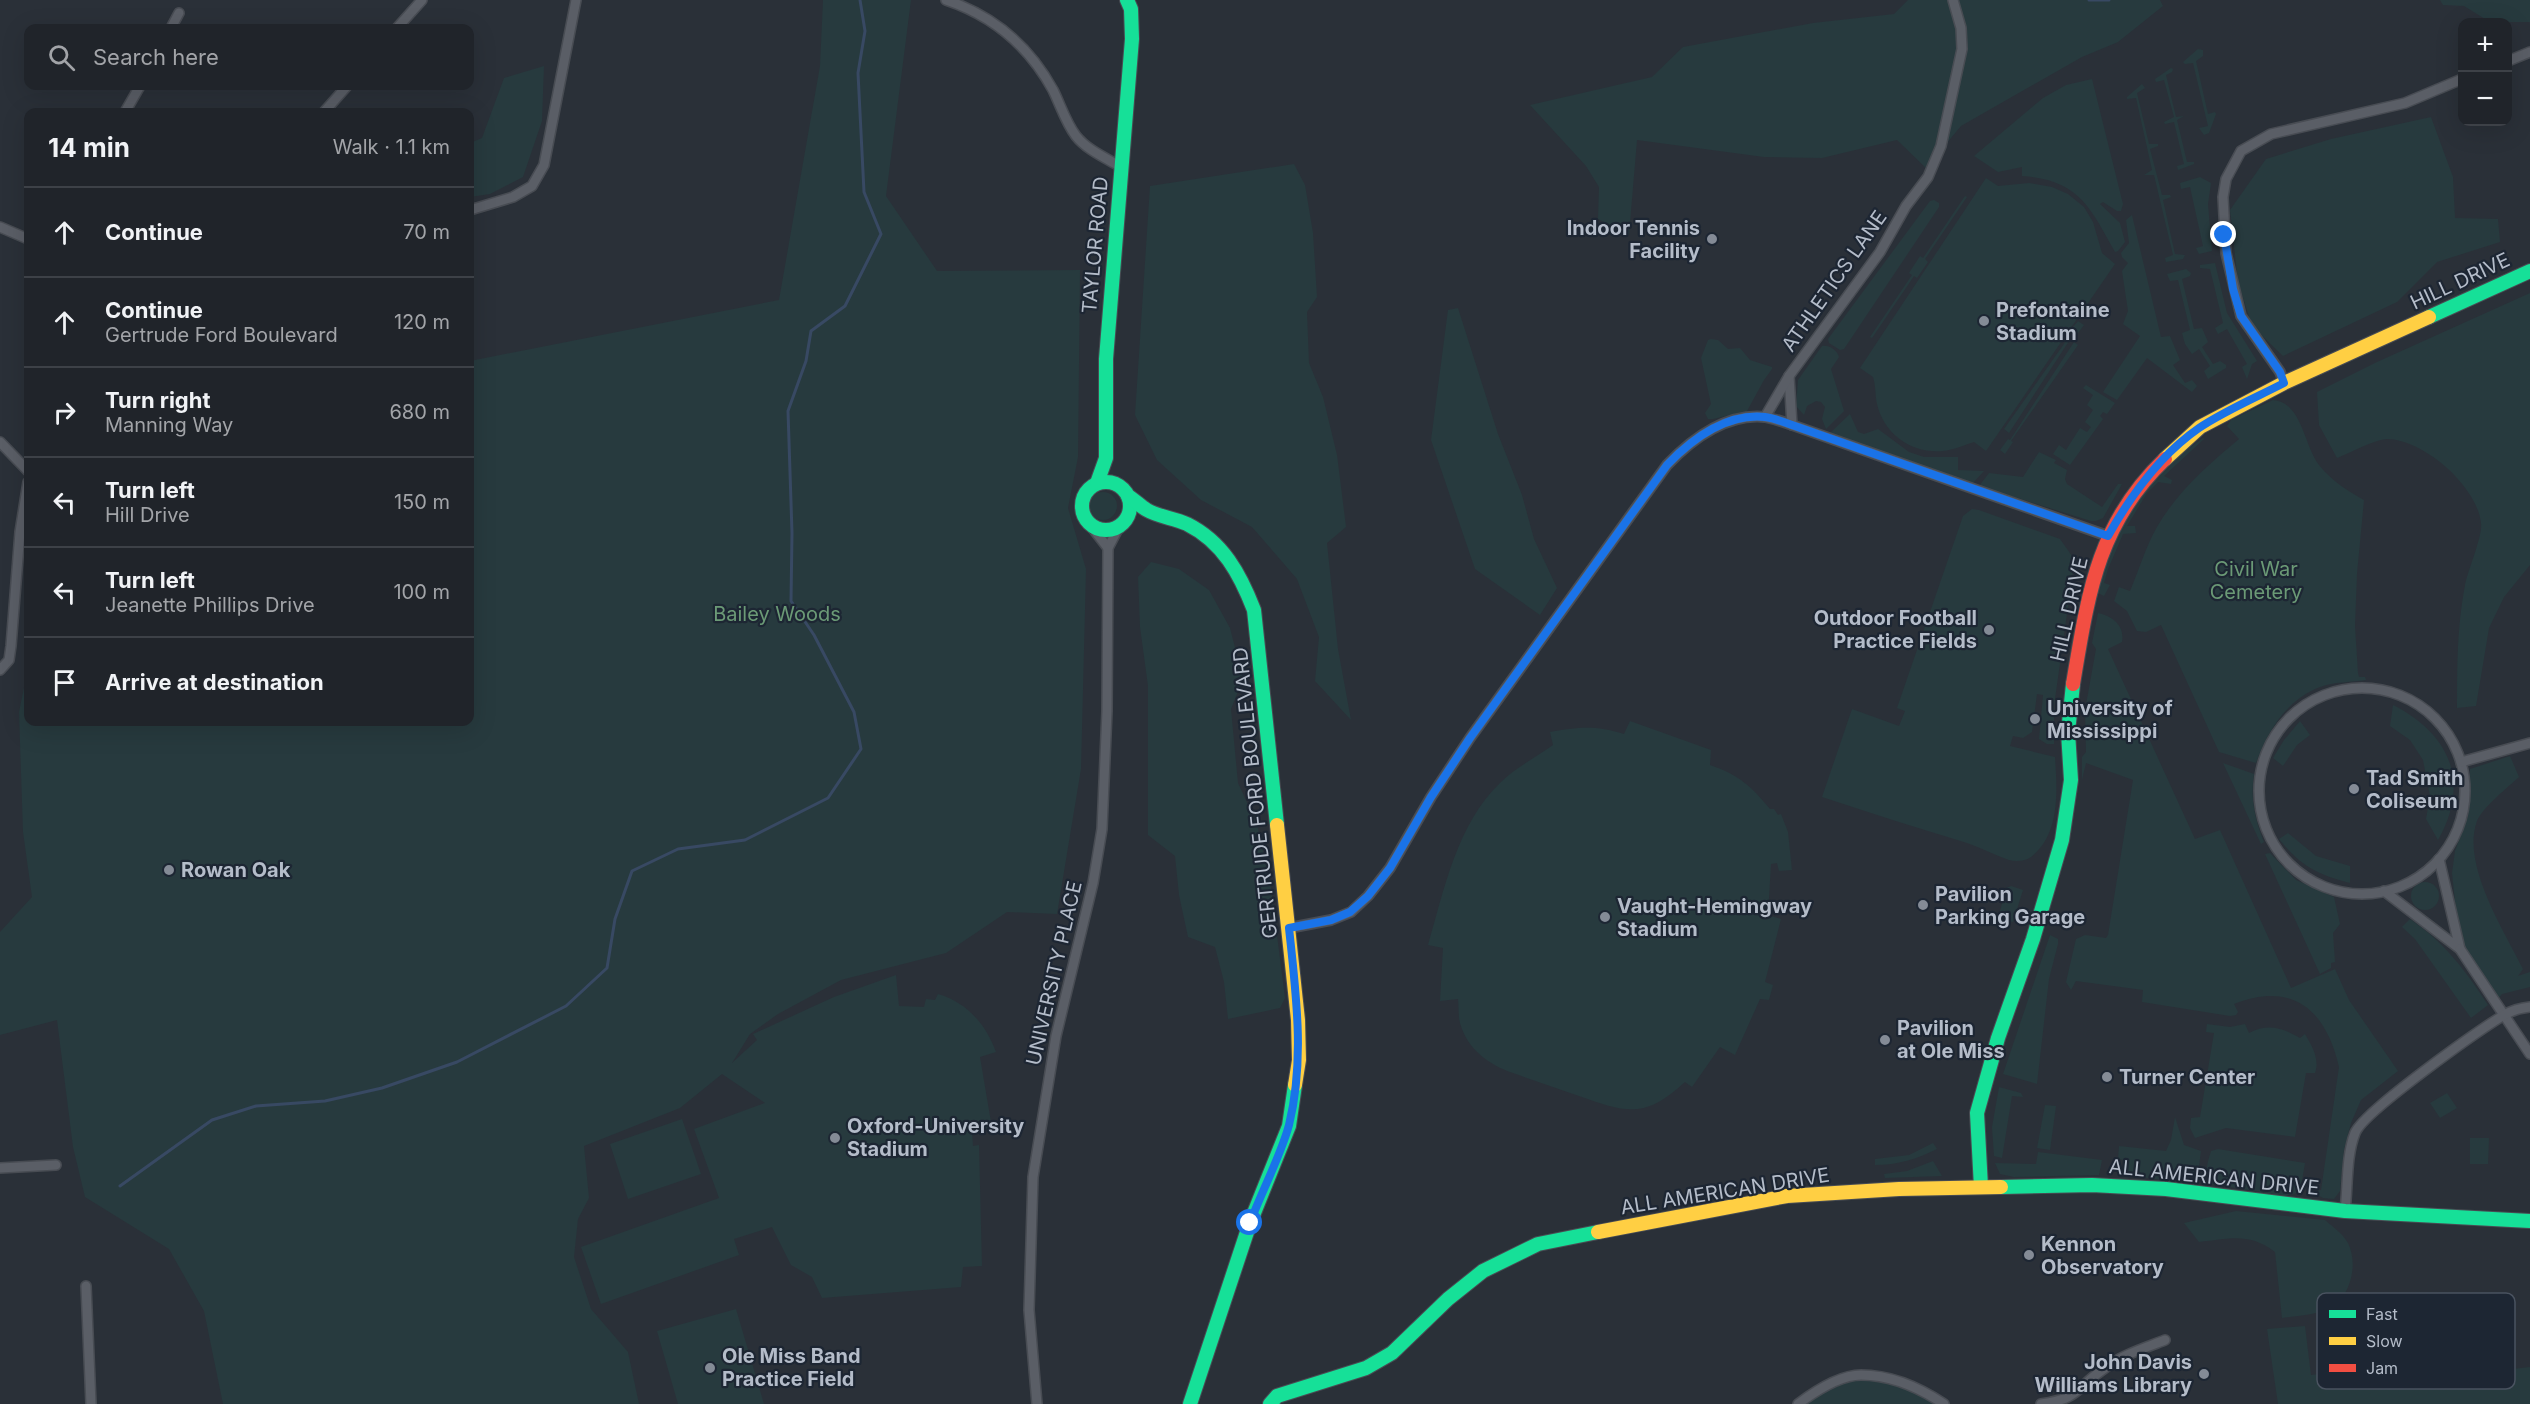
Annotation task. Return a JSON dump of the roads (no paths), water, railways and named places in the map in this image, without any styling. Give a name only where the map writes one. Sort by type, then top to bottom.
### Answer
[{"type":"street","points":[[401,24],[422,0]]},
{"type":"street","points":[[474,209],[513,197],[532,186],[543,165],[576,0]]},
{"type":"street","points":[[946,0],[981,14],[1001,27],[1024,49],[1052,88],[1075,135],[1090,148],[1121,167]]},
{"type":"street","name":"ATHLETICS LANE","points":[[1765,417],[1790,376],[1880,252],[1906,206],[1928,177],[1941,146],[1962,49],[1960,28],[1953,0]]},
{"type":"street","name":"TAYLOR ROAD","points":[[1097,483],[1106,458],[1106,359],[1132,39],[1131,3]]},
{"type":"street","points":[[173,24],[179,13]]},
{"type":"street","points":[[2512,59],[2530,52]]},
{"type":"street","points":[[2284,383],[2280,372],[2241,316],[2226,253],[2223,197],[2226,179],[2241,151],[2271,134],[2405,103],[2458,81]]},
{"type":"street","points":[[127,108],[138,90]]},
{"type":"street","points":[[328,108],[343,90]]},
{"type":"street","points":[[0,227],[24,237]]},
{"type":"street","name":"HILL DRIVE","points":[[1981,1187],[1977,1113],[1995,1048],[2033,939],[2062,840],[2071,780],[2068,732],[2073,683],[2092,577],[2108,536],[2122,510],[2145,478],[2200,427],[2284,383],[2530,271]]},
{"type":"street","name":"ATHLETICS LANE","points":[[1790,376],[1792,425]]},
{"type":"street","points":[[1289,928],[1331,920],[1350,912],[1368,896],[1390,868],[1431,797],[1470,738],[1667,465],[1687,445],[1704,433],[1726,423],[1765,417],[2108,536]]},
{"type":"street","points":[[0,442],[24,467]]},
{"type":"street","points":[[1106,458],[1124,491],[1124,520]]},
{"type":"street","points":[[1108,548],[1082,514],[1082,499],[1085,492],[1097,483],[1105,481],[1124,491]]},
{"type":"street","name":"GERTRUDE FORD BOULEVARD","points":[[1124,491],[1147,510],[1188,524],[1211,539],[1234,564],[1244,581],[1254,610],[1299,1020],[1299,1060],[1289,1126],[1250,1223],[1190,1404]]},
{"type":"street","points":[[0,670],[9,660],[24,507]]},
{"type":"street","points":[[1091,526],[1106,530],[1147,510]]},
{"type":"street","name":"UNIVERSITY PLACE","points":[[1037,1404],[1029,1310],[1033,1177],[1056,1036],[1093,883],[1102,829],[1107,711],[1108,548],[1124,520]]},
{"type":"street","points":[[2373,688],[2391,692],[2412,701],[2430,714],[2445,730],[2461,762],[2465,797],[2461,820],[2452,840],[2439,859],[2404,885],[2384,891],[2353,893],[2337,891],[2312,881],[2290,865],[2273,843],[2263,820],[2258,795],[2260,770],[2277,732],[2291,716],[2315,699],[2343,690],[2373,688]]},
{"type":"street","points":[[2461,762],[2530,743]]},
{"type":"street","points":[[2439,859],[2460,949]]},
{"type":"street","points":[[2384,891],[2460,949],[2530,1054]]},
{"type":"street","points":[[2345,1211],[2352,1148],[2356,1131],[2367,1116],[2505,1014],[2530,1007]]},
{"type":"street","points":[[0,1168],[56,1166]]},
{"type":"street","name":"ALL AMERICAN DRIVE","points":[[1270,1404],[1277,1396],[1366,1368],[1392,1353],[1448,1299],[1483,1271],[1538,1244],[1787,1196],[1818,1192],[2092,1185],[2167,1189],[2345,1211],[2530,1221]]},
{"type":"street","points":[[86,1286],[91,1404]]},
{"type":"street","points":[[2041,1404],[2061,1401],[2073,1395],[2107,1366],[2165,1340]]},
{"type":"street","points":[[1798,1404],[1820,1388],[1859,1374],[1893,1380],[1927,1393],[1944,1404]]},
{"type":"waterway","points":[[120,1186],[212,1120],[256,1106],[325,1101],[382,1088],[457,1062],[566,1006],[607,968],[615,919],[632,871],[678,849],[745,840],[828,798],[861,749],[854,712],[814,635],[791,601],[792,533],[788,411],[806,361],[811,331],[845,306],[881,234],[864,192],[858,73],[865,31],[860,0]]},
{"type":"waterway","points":[[2089,0],[2109,0]]},
{"type":"place","name":"Indoor Tennis Facility","points":[[1712,239]]},
{"type":"place","name":"Prefontaine Stadium","points":[[1984,321]]},
{"type":"place","name":"Outdoor Football Practice Fields","points":[[1989,630]]},
{"type":"place","name":"University of Mississippi","points":[[2035,719]]},
{"type":"place","name":"Tad Smith Coliseum","points":[[2354,789]]},
{"type":"place","name":"Rowan Oak","points":[[169,870]]},
{"type":"place","name":"Pavilion Parking Garage","points":[[1923,905]]},
{"type":"place","name":"Vaught-Hemingway Stadium","points":[[1605,917]]},
{"type":"place","name":"Pavilion at Ole Miss","points":[[1885,1040]]},
{"type":"place","name":"Turner Center","points":[[2107,1077]]},
{"type":"place","name":"Oxford-University Stadium","points":[[835,1138]]},
{"type":"place","name":"Kennon Observatory","points":[[2029,1255]]},
{"type":"place","name":"Ole Miss Band Practice Field","points":[[710,1368]]},
{"type":"place","name":"John Davis Williams Library","points":[[2204,1374]]},
{"type":"park label","name":"Civil War Cemetery","points":[[2256,580]]},
{"type":"park label","name":"Bailey Woods","points":[[777,614]]}]
